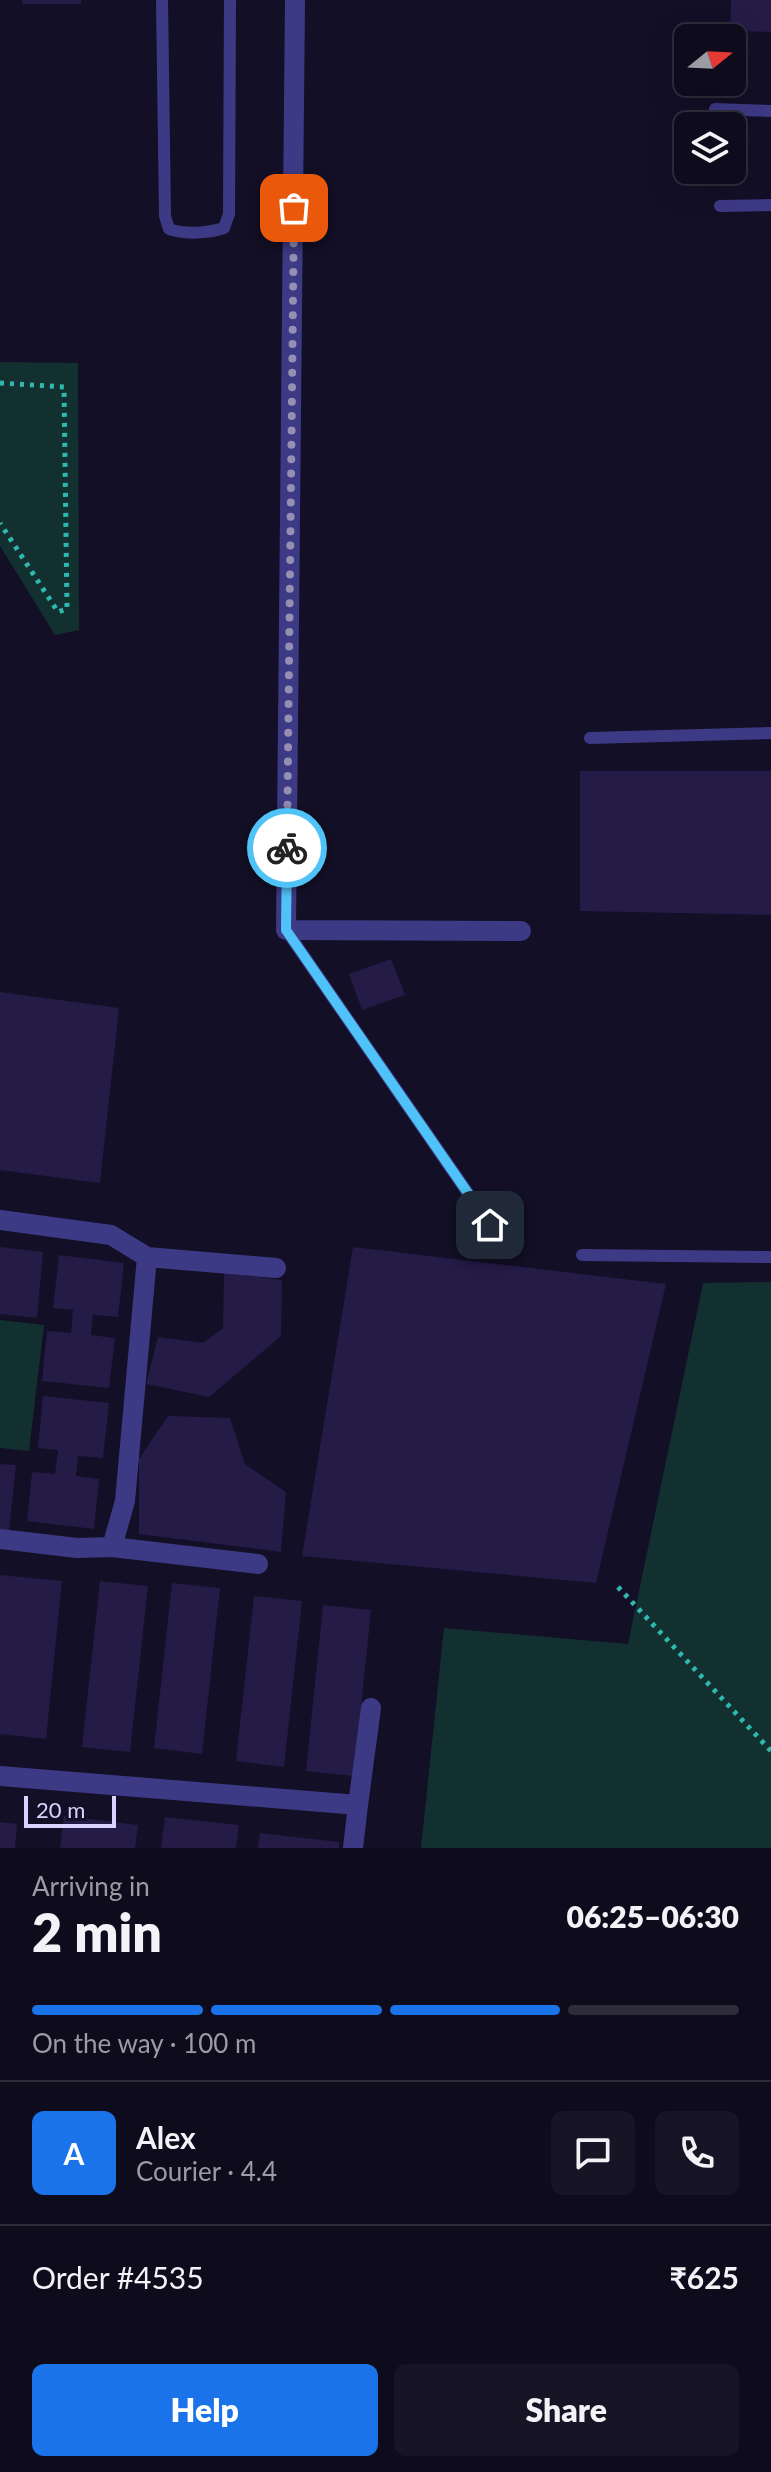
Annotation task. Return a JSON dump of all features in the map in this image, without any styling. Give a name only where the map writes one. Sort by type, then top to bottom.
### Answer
[{"type":"street","points":[[295,0],[286,930],[521,931]]},
{"type":"street","points":[[0,1220],[111,1235],[147,1257],[276,1268]]},
{"type":"street","points":[[112,1547],[125,1501],[147,1257]]},
{"type":"street","points":[[0,1539],[77,1548],[112,1547],[258,1564]]},
{"type":"street","points":[[353,1848],[371,1708]]},
{"type":"street","points":[[0,1776],[358,1805]]},
{"type":"lane","points":[[162,0],[165,216],[169,229],[178,232],[224,228],[229,214],[230,0]]},
{"type":"lane","points":[[715,109],[771,111]]},
{"type":"lane","points":[[720,206],[771,205]]},
{"type":"lane","points":[[590,738],[771,733]]},
{"type":"lane","points":[[286,930],[490,1225]]},
{"type":"lane","points":[[582,1255],[771,1257]]},
{"type":"path","points":[[0,383],[64,387],[67,609],[58,612],[0,523]]},
{"type":"path","points":[[618,1587],[771,1751]]},
{"type":"green space","points":[[0,362],[78,363],[79,630],[55,635],[0,546]]},
{"type":"green space","points":[[771,1282],[771,1848],[421,1848],[444,1628],[628,1644],[703,1283]]},
{"type":"green space","points":[[0,1320],[44,1325],[29,1451],[0,1448]]},
{"type":"building","points":[[22,0],[81,0],[81,4],[22,4]]},
{"type":"building","points":[[731,0],[771,0],[771,32],[746,31],[746,24],[730,24]]},
{"type":"building","points":[[580,771],[771,771],[771,915],[580,911]]},
{"type":"building","points":[[391,959],[405,995],[362,1010],[349,974]]},
{"type":"building","points":[[0,992],[119,1008],[100,1183],[0,1170]]},
{"type":"building","points":[[0,1247],[43,1252],[37,1318],[0,1314]]},
{"type":"building","points":[[353,1247],[666,1284],[596,1583],[302,1556]]},
{"type":"building","points":[[59,1255],[124,1263],[118,1317],[93,1315],[91,1335],[115,1338],[109,1388],[42,1381],[47,1331],[71,1333],[73,1310],[53,1308]]},
{"type":"building","points":[[224,1273],[282,1280],[281,1336],[209,1397],[146,1384],[158,1337],[203,1343],[223,1328]]},
{"type":"building","points":[[43,1396],[109,1403],[103,1458],[78,1456],[76,1476],[99,1479],[94,1529],[27,1521],[32,1472],[55,1474],[58,1450],[38,1448]]},
{"type":"building","points":[[168,1416],[230,1418],[245,1464],[286,1492],[281,1552],[139,1534],[139,1459]]},
{"type":"building","points":[[0,1464],[16,1465],[9,1531],[0,1530]]},
{"type":"building","points":[[0,1575],[62,1581],[46,1739],[0,1734]]},
{"type":"building","points":[[100,1581],[148,1586],[130,1752],[82,1747]]},
{"type":"building","points":[[172,1583],[220,1588],[202,1754],[154,1748]]},
{"type":"building","points":[[254,1596],[302,1601],[284,1767],[236,1761]]},
{"type":"building","points":[[323,1605],[371,1610],[354,1776],[306,1771]]},
{"type":"building","points":[[64,1816],[138,1825],[135,1848],[60,1848]]},
{"type":"building","points":[[165,1817],[239,1825],[236,1848],[161,1848]]},
{"type":"building","points":[[0,1822],[17,1824],[15,1848],[0,1848]]},
{"type":"building","points":[[260,1833],[339,1842],[339,1848],[258,1848]]},
{"type":"way so far","points":[[287,848],[294,208]]},
{"type":"route","points":[[287,848],[286,930],[490,1225]]}]
